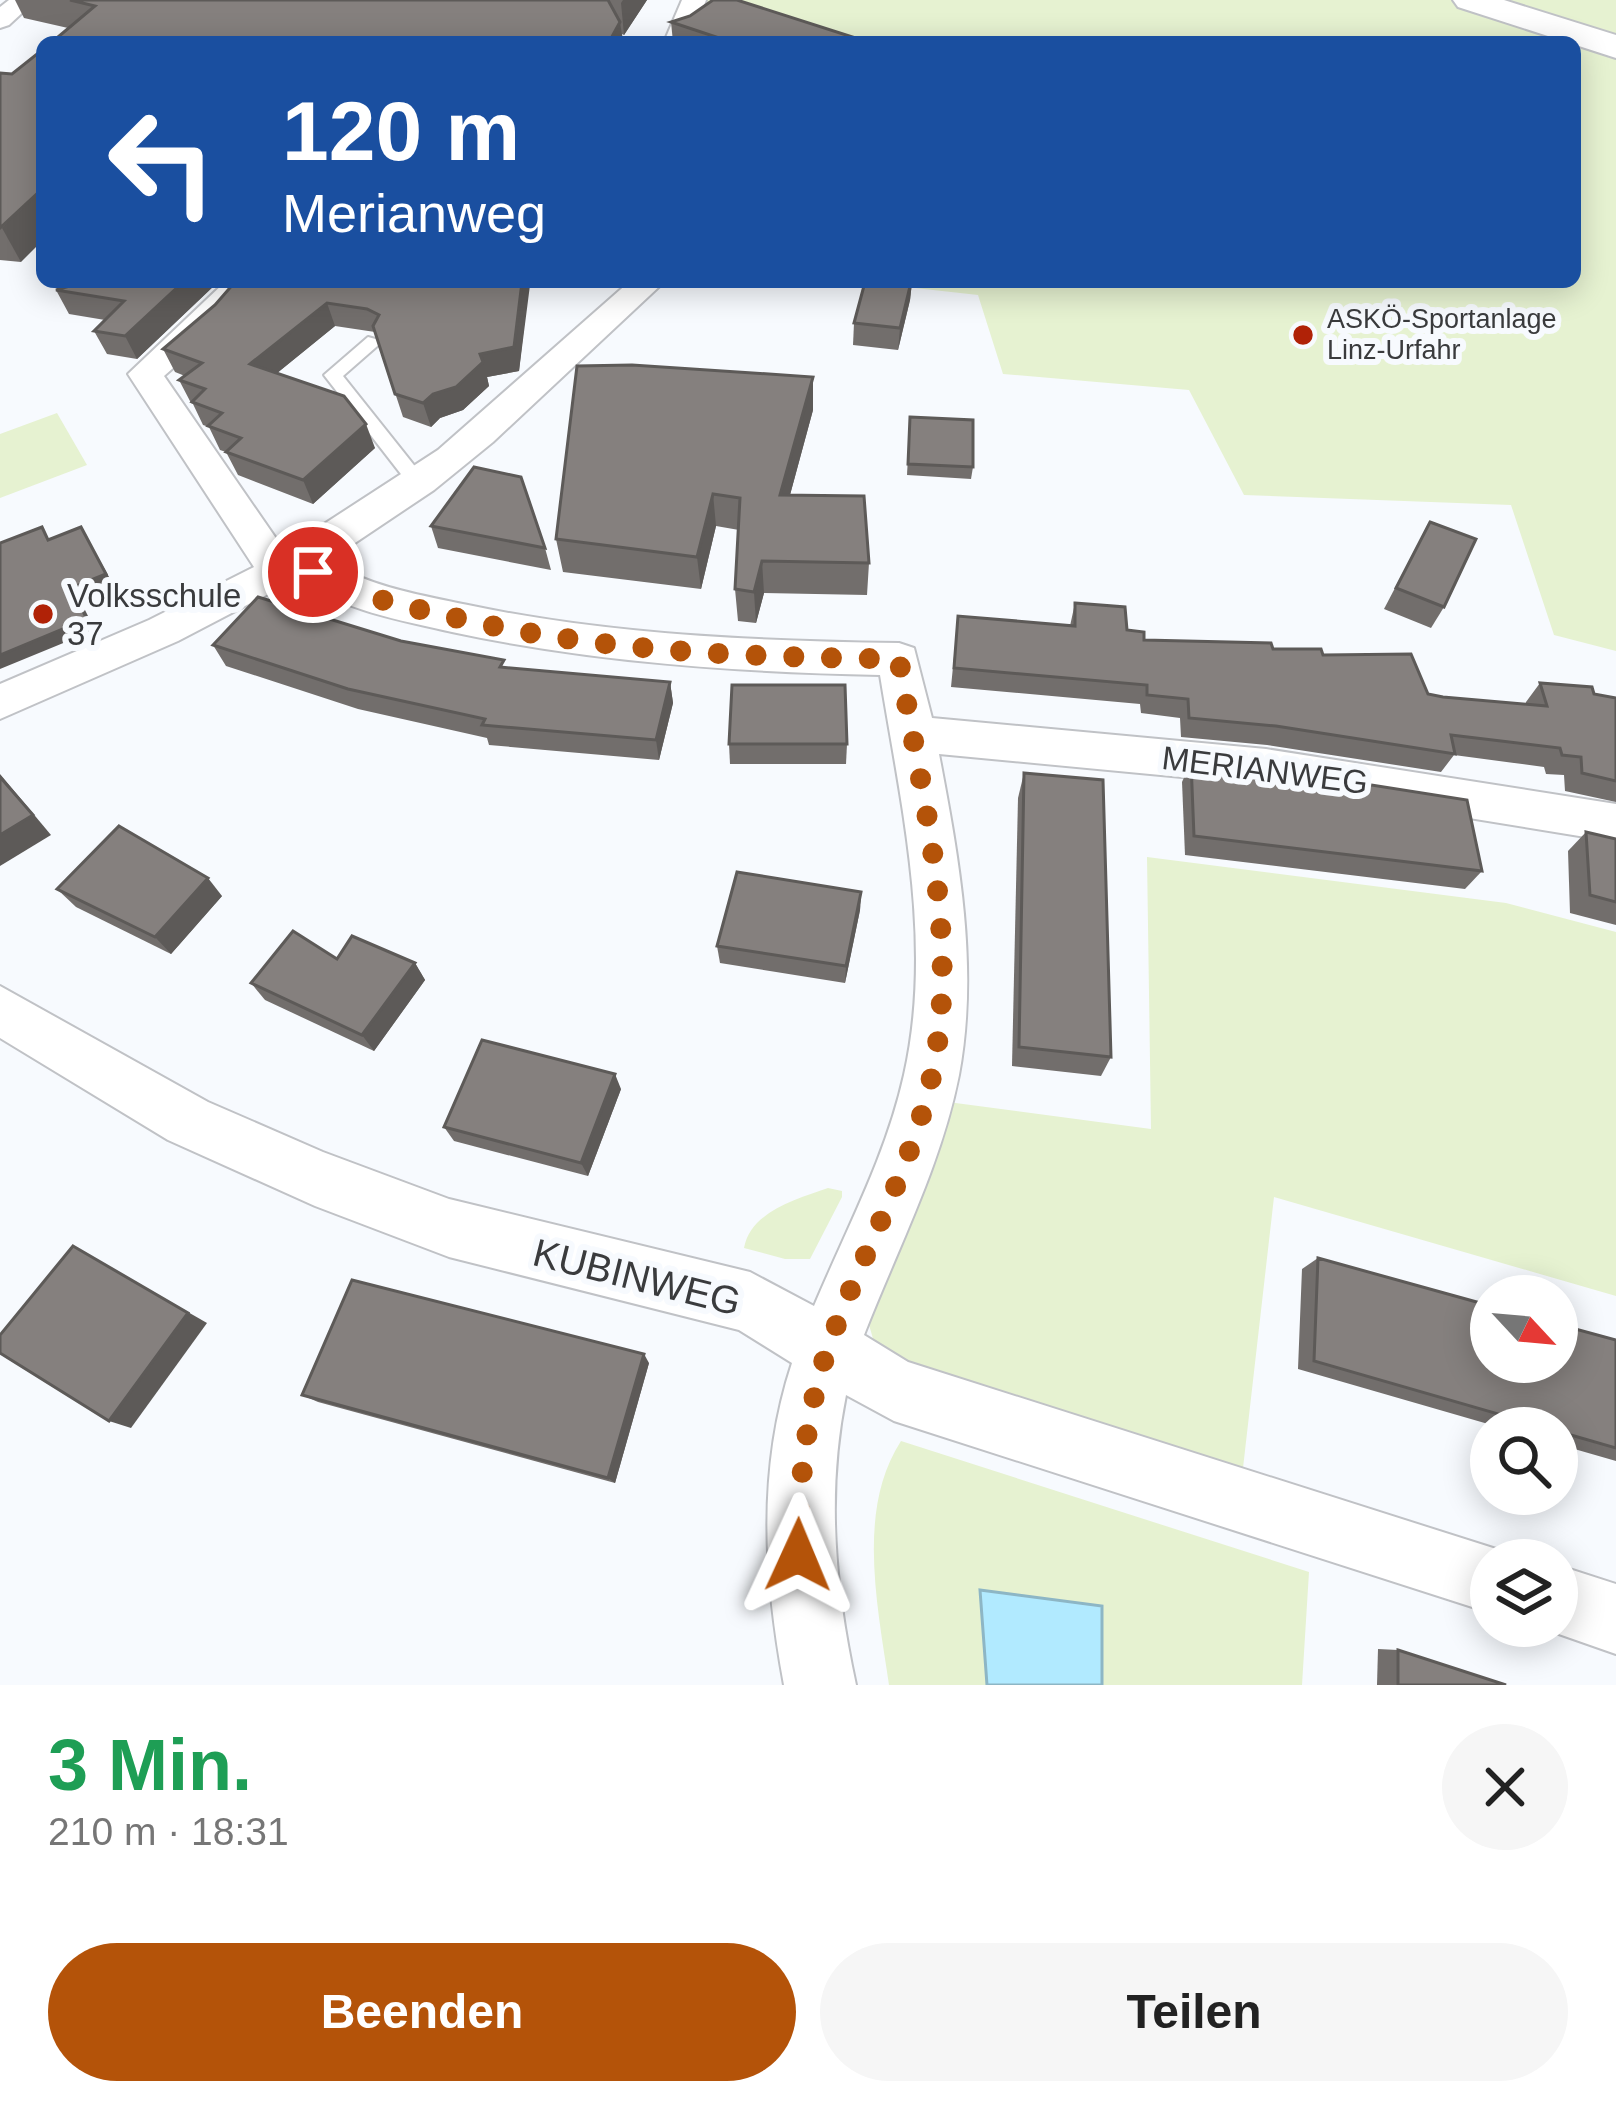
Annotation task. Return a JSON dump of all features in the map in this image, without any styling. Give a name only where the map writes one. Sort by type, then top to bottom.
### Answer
[{"type":"street","points":[[0,20],[24,0]]},
{"type":"street","points":[[679,36],[694,0]]},
{"type":"street","points":[[1470,0],[1616,47]]},
{"type":"street","points":[[237,288],[210,318],[145,374],[288,565],[413,608],[567,640],[657,652],[899,659],[943,950],[942,1009],[932,1076],[910,1151],[828,1347],[799,1477],[798,1555],[820,1685]]},
{"type":"street","points":[[0,702],[124,648],[288,565],[418,483],[530,392],[642,288]]},
{"type":"street","name":"MERIANWEG","points":[[911,734],[1266,767],[1616,823]]},
{"type":"street","name":"KUBINWEG","points":[[0,1010],[188,1121],[315,1178],[449,1228],[750,1302],[894,1389],[1470,1572]]},
{"type":"street","points":[[1578,1607],[1616,1619]]},
{"type":"lane","points":[[374,340],[333,375],[418,483]]},
{"type":"green space","name":"ASKÖ-Sportanlage Linz-Urfahr","points":[[707,0],[1616,0],[1616,651],[1554,635],[1511,505],[1244,495],[1189,390],[1003,374],[978,295],[915,288],[1581,288],[1581,36],[692,36]]},
{"type":"green space","points":[[57,413],[87,465],[0,498],[0,434]]},
{"type":"green space","points":[[1147,857],[1506,903],[1616,932],[1616,1296],[1578,1285],[1578,1275],[1543,1275],[1274,1197],[1243,1468],[915,1371],[876,1349],[865,1311],[948,1102],[1151,1129]]},
{"type":"green space","points":[[828,1188],[842,1191],[842,1197],[810,1259],[785,1259],[744,1248],[748,1235],[765,1216]]},
{"type":"green space","points":[[901,1441],[1309,1572],[1302,1685],[889,1685],[876,1592],[875,1528],[887,1468]]},
{"type":"water","points":[[980,1590],[1102,1606],[1102,1685],[987,1685]]},
{"type":"building","points":[[70,0],[608,0],[620,22],[612,36],[59,36],[95,6]]},
{"type":"building","points":[[713,0],[737,0],[849,36],[713,36],[671,22]]},
{"type":"building","points":[[36,55],[36,195],[0,228],[0,73],[12,74]]},
{"type":"building","points":[[177,288],[125,336],[94,331],[124,301],[56,290]]},
{"type":"building","points":[[230,288],[521,288],[514,347],[480,354],[483,362],[456,387],[433,394],[423,403],[395,394],[373,326],[379,315],[367,309],[327,303],[250,364],[344,396],[366,424],[303,480],[226,452],[241,438],[208,426],[222,413],[192,402],[205,389],[179,380],[202,363],[163,349]]},
{"type":"building","points":[[863,288],[910,288],[900,328],[854,323]]},
{"type":"building","points":[[577,366],[813,377],[780,495],[864,496],[869,563],[762,561],[754,592],[735,589],[740,498],[713,494],[697,557],[556,539]]},
{"type":"building","points":[[910,417],[973,420],[973,467],[908,464]]},
{"type":"building","points":[[474,467],[521,477],[545,548],[431,526]]},
{"type":"building","points":[[1430,522],[1476,539],[1444,607],[1396,588]]},
{"type":"building","name":"Volksschule 37","points":[[42,527],[48,540],[81,527],[106,574],[71,588],[87,619],[0,655],[0,543]]},
{"type":"building","points":[[258,597],[401,641],[504,660],[500,667],[670,682],[656,740],[482,725],[485,719],[348,689],[213,645]]},
{"type":"building","points":[[1075,603],[1125,607],[1127,630],[1144,632],[1144,640],[1271,643],[1273,649],[1321,649],[1323,655],[1411,654],[1428,694],[1443,697],[1547,706],[1540,683],[1592,687],[1594,694],[1616,698],[1616,781],[1582,773],[1581,757],[1562,755],[1560,748],[1451,735],[1455,754],[1276,726],[1189,718],[1188,699],[1147,695],[1147,685],[954,668],[958,616],[1075,626]]},
{"type":"building","points":[[732,685],[845,685],[847,744],[729,744]]},
{"type":"building","points":[[1191,762],[1276,770],[1467,800],[1482,871],[1194,836]]},
{"type":"building","points":[[1024,773],[1103,780],[1111,1057],[1019,1047]]},
{"type":"building","points":[[0,777],[33,815],[0,835]]},
{"type":"building","points":[[119,826],[208,878],[155,937],[57,889]]},
{"type":"building","points":[[1586,832],[1616,839],[1616,902],[1590,895]]},
{"type":"building","points":[[737,872],[861,892],[846,966],[717,946]]},
{"type":"building","points":[[293,931],[337,959],[352,936],[415,963],[362,1035],[251,983]]},
{"type":"building","points":[[482,1040],[615,1074],[581,1163],[444,1127]]},
{"type":"building","points":[[73,1246],[188,1313],[109,1421],[0,1353],[0,1335]]},
{"type":"building","points":[[1318,1258],[1470,1300],[1470,1383],[1578,1383],[1578,1330],[1616,1340],[1616,1448],[1578,1437],[1578,1407],[1474,1407],[1314,1361]]},
{"type":"building","points":[[352,1280],[644,1354],[608,1478],[302,1395]]},
{"type":"building","points":[[1398,1650],[1506,1685],[1398,1685]]},
{"type":"place","name":"ASKÖ-Sportanlage Linz-Urfahr","points":[[1303,335]]},
{"type":"place","name":"Volksschule 37","points":[[43,614]]},
{"type":"route","points":[[313,572],[333,584],[413,608],[567,640],[657,652],[899,659],[934,873],[943,950],[942,1009],[932,1076],[910,1151],[828,1347],[812,1407],[799,1477],[798,1555]]}]
